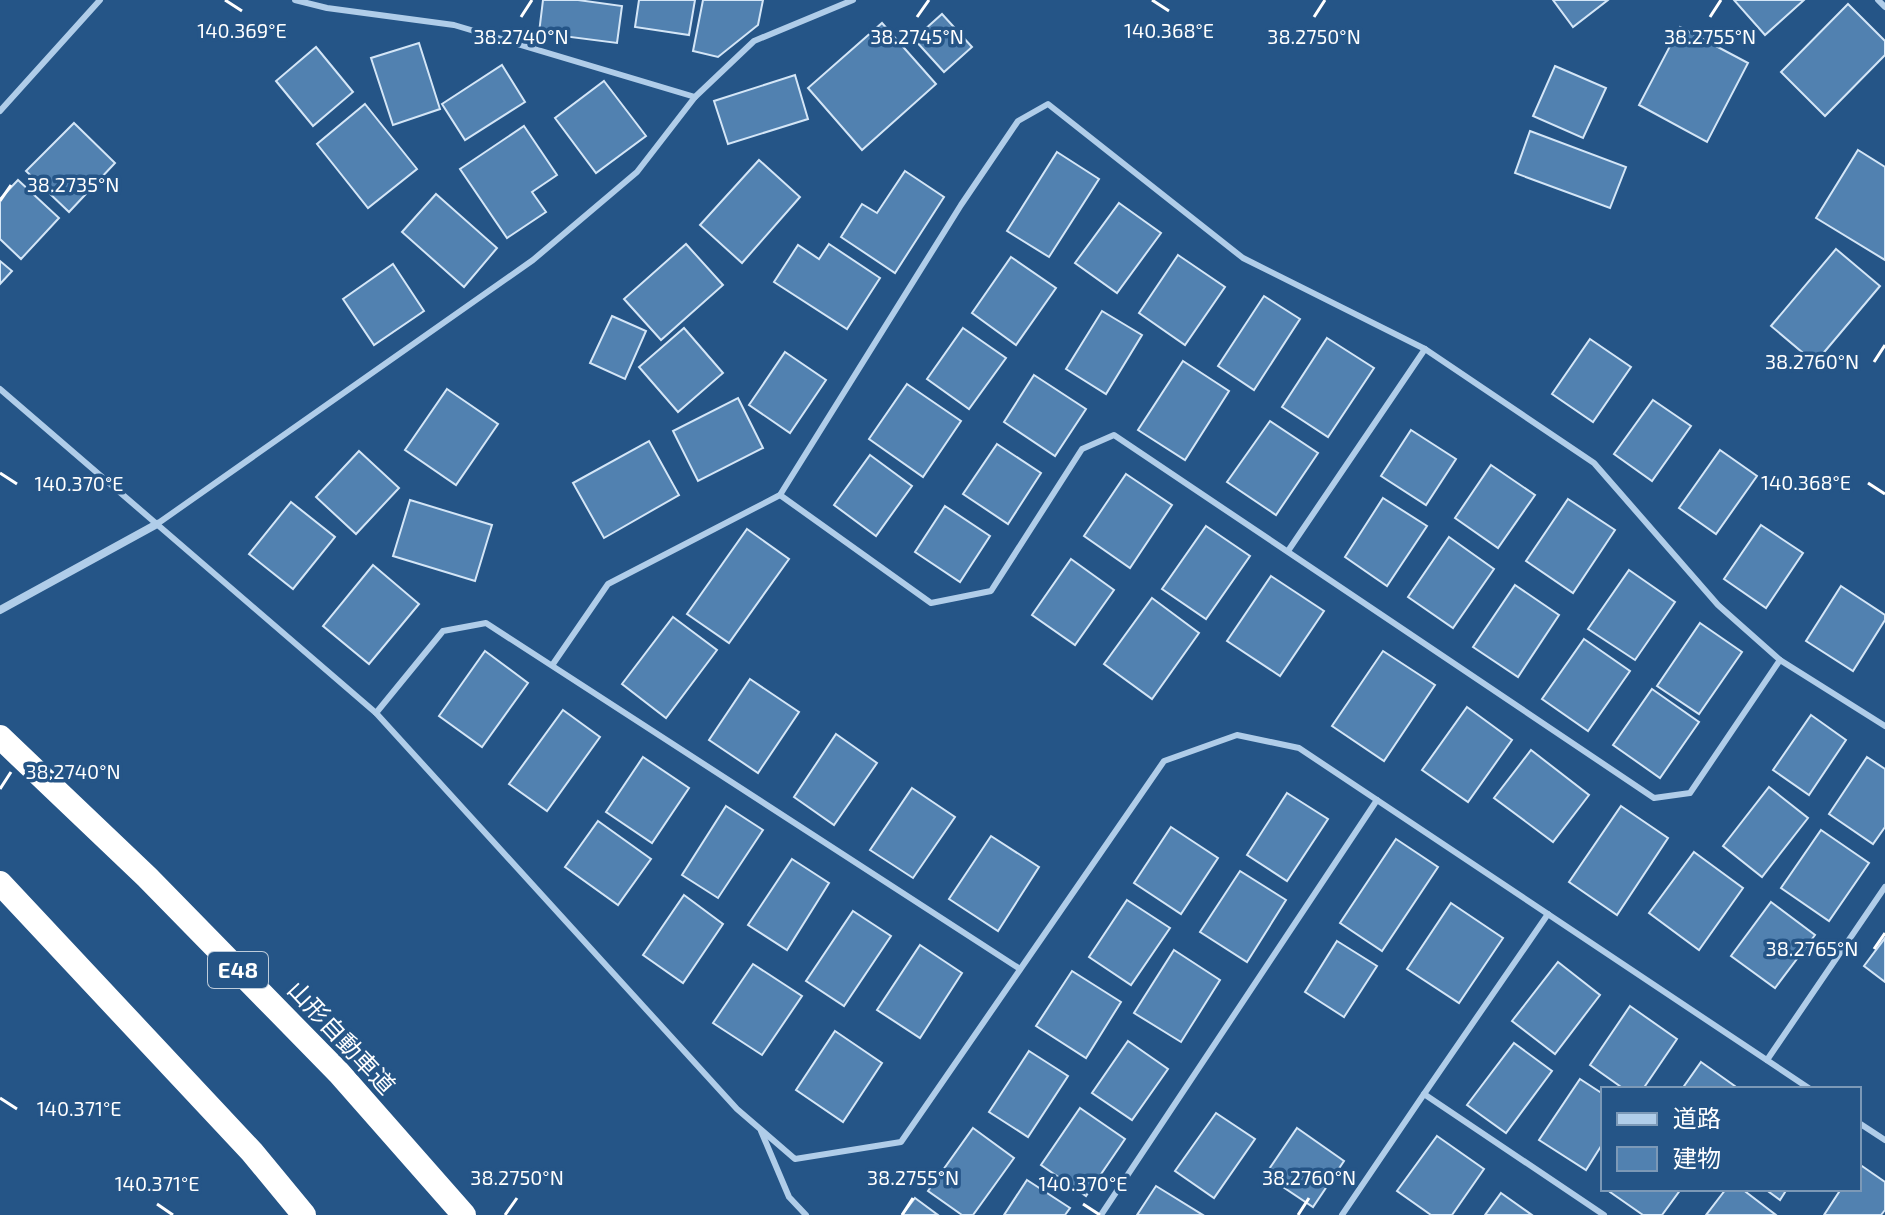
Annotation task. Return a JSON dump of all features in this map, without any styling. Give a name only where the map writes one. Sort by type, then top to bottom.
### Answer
[{"type":"highway","name":"山形自動車道","points":[[0,737],[147,877],[339,1073],[464,1215]]},
{"type":"highway","points":[[0,883],[252,1152],[304,1215]]},
{"type":"street","points":[[0,610],[157,524]]},
{"type":"lane","points":[[0,111],[100,0]]},
{"type":"lane","points":[[295,0],[327,8],[454,25],[695,97]]},
{"type":"lane","points":[[157,524],[533,260],[637,172],[695,97],[754,41],[853,0]]},
{"type":"lane","points":[[1878,0],[1885,7]]},
{"type":"lane","points":[[553,664],[608,584],[780,495],[961,205],[1018,121],[1048,104],[1243,258],[1425,349],[1594,463],[1718,605],[1780,660],[1885,726]]},
{"type":"lane","points":[[1288,551],[1425,349]]},
{"type":"lane","points":[[0,389],[376,713],[737,1109],[795,1159],[901,1142],[1164,761],[1237,735],[1299,748],[1807,1087]]},
{"type":"lane","points":[[780,495],[931,603],[991,591],[1082,449],[1114,435],[1654,798],[1690,793],[1780,660]]},
{"type":"lane","points":[[376,713],[443,631],[486,623],[1020,969]]},
{"type":"lane","points":[[1101,1215],[1377,800]]},
{"type":"lane","points":[[1767,1060],[1885,887]]},
{"type":"lane","points":[[1342,1215],[1548,914]]},
{"type":"lane","points":[[1424,1094],[1604,1215]]},
{"type":"lane","points":[[1861,1124],[1885,1140]]},
{"type":"lane","points":[[761,1129],[789,1197],[806,1215]]},
{"type":"lane","points":[[1584,1215],[1591,1206]]},
{"type":"building","points":[[543,0],[578,0],[622,6],[617,43],[539,33]]},
{"type":"building","points":[[639,0],[695,0],[689,35],[635,27]]},
{"type":"building","points":[[703,0],[763,0],[758,25],[718,57],[693,51]]},
{"type":"building","points":[[1553,0],[1608,0],[1573,27]]},
{"type":"building","points":[[1734,0],[1804,0],[1765,35]]},
{"type":"building","points":[[1848,4],[1885,41],[1885,55],[1825,116],[1781,72]]},
{"type":"building","points":[[942,14],[972,47],[944,72],[914,39]]},
{"type":"building","points":[[882,23],[936,84],[862,150],[808,88]]},
{"type":"building","points":[[1680,27],[1748,63],[1707,142],[1639,105]]},
{"type":"building","points":[[419,43],[440,109],[393,125],[371,58]]},
{"type":"building","points":[[316,47],[353,92],[313,126],[276,81]]},
{"type":"building","points":[[502,65],[525,102],[465,140],[442,104]]},
{"type":"building","points":[[1555,66],[1606,88],[1583,138],[1533,116]]},
{"type":"building","points":[[795,75],[808,119],[728,144],[714,101]]},
{"type":"building","points":[[604,81],[646,136],[596,173],[555,118]]},
{"type":"building","points":[[365,104],[417,169],[368,208],[317,144]]},
{"type":"building","points":[[74,123],[115,163],[69,212],[26,171]]},
{"type":"building","points":[[524,126],[557,175],[532,192],[546,212],[507,238],[460,169]]},
{"type":"building","points":[[1530,131],[1626,167],[1610,208],[1515,173]]},
{"type":"building","points":[[1858,150],[1885,167],[1885,260],[1816,218]]},
{"type":"building","points":[[1057,152],[1099,179],[1049,257],[1007,231]]},
{"type":"building","points":[[759,160],[800,197],[742,263],[700,225]]},
{"type":"building","points":[[905,171],[944,197],[895,273],[841,237],[862,204],[877,213]]},
{"type":"building","points":[[18,180],[59,218],[21,259],[0,239],[0,199]]},
{"type":"building","points":[[436,194],[497,248],[464,287],[402,232]]},
{"type":"building","points":[[1119,203],[1161,233],[1117,293],[1075,263]]},
{"type":"building","points":[[686,244],[723,285],[661,340],[624,299]]},
{"type":"building","points":[[829,244],[880,278],[847,329],[774,282],[798,245],[819,259]]},
{"type":"building","points":[[1836,249],[1880,286],[1815,363],[1771,326]]},
{"type":"building","points":[[1178,255],[1225,287],[1185,345],[1139,313]]},
{"type":"building","points":[[1011,257],[1056,288],[1016,345],[972,313]]},
{"type":"building","points":[[0,261],[12,271],[0,284]]},
{"type":"building","points":[[393,264],[424,311],[374,345],[343,299]]},
{"type":"building","points":[[1264,296],[1300,319],[1254,390],[1218,366]]},
{"type":"building","points":[[1102,311],[1142,335],[1106,394],[1066,369]]},
{"type":"building","points":[[612,316],[646,331],[625,379],[590,363]]},
{"type":"building","points":[[684,328],[723,373],[678,412],[639,367]]},
{"type":"building","points":[[963,328],[1006,358],[969,409],[927,379]]},
{"type":"building","points":[[1327,338],[1374,368],[1328,437],[1282,407]]},
{"type":"building","points":[[1590,339],[1631,367],[1593,422],[1552,394]]},
{"type":"building","points":[[785,352],[826,380],[790,433],[749,405]]},
{"type":"building","points":[[1183,361],[1229,391],[1185,460],[1138,430]]},
{"type":"building","points":[[1034,375],[1086,409],[1055,456],[1004,422]]},
{"type":"building","points":[[907,384],[961,421],[923,477],[869,439]]},
{"type":"building","points":[[447,389],[498,424],[456,485],[405,450]]},
{"type":"building","points":[[738,398],[763,448],[698,481],[673,431]]},
{"type":"building","points":[[1653,400],[1691,426],[1652,481],[1614,454]]},
{"type":"building","points":[[1270,421],[1318,453],[1276,515],[1227,482]]},
{"type":"building","points":[[1411,430],[1456,459],[1426,505],[1381,476]]},
{"type":"building","points":[[649,441],[679,495],[604,538],[573,483]]},
{"type":"building","points":[[997,444],[1041,473],[1008,524],[963,494]]},
{"type":"building","points":[[1720,450],[1757,476],[1716,534],[1679,508]]},
{"type":"building","points":[[359,451],[399,488],[356,534],[316,497]]},
{"type":"building","points":[[870,455],[912,486],[876,536],[834,505]]},
{"type":"building","points":[[1491,465],[1535,495],[1498,548],[1455,518]]},
{"type":"building","points":[[1126,474],[1172,505],[1130,568],[1084,536]]},
{"type":"building","points":[[1383,498],[1427,526],[1387,586],[1345,557]]},
{"type":"building","points":[[1568,499],[1615,530],[1573,593],[1526,561]]},
{"type":"building","points":[[410,500],[492,525],[475,581],[393,556]]},
{"type":"building","points":[[291,502],[335,537],[293,589],[249,554]]},
{"type":"building","points":[[945,506],[990,536],[960,582],[915,552]]},
{"type":"building","points":[[1761,525],[1803,553],[1766,608],[1724,579]]},
{"type":"building","points":[[1206,526],[1250,556],[1206,619],[1162,589]]},
{"type":"building","points":[[747,529],[789,559],[729,643],[687,614]]},
{"type":"building","points":[[1449,537],[1494,569],[1453,628],[1408,597]]},
{"type":"building","points":[[1071,559],[1114,590],[1075,645],[1032,615]]},
{"type":"building","points":[[373,565],[419,604],[369,664],[323,626]]},
{"type":"building","points":[[1629,570],[1675,602],[1635,660],[1588,629]]},
{"type":"building","points":[[1271,576],[1324,611],[1280,676],[1227,641]]},
{"type":"building","points":[[1515,585],[1559,615],[1518,677],[1473,647]]},
{"type":"building","points":[[1841,586],[1885,615],[1885,620],[1853,671],[1806,641]]},
{"type":"building","points":[[1152,598],[1199,633],[1152,699],[1104,664]]},
{"type":"building","points":[[673,617],[717,650],[666,718],[622,684]]},
{"type":"building","points":[[1700,623],[1742,652],[1699,714],[1657,686]]},
{"type":"building","points":[[1584,639],[1630,671],[1588,731],[1542,699]]},
{"type":"building","points":[[485,651],[528,683],[482,747],[439,716]]},
{"type":"building","points":[[1383,651],[1435,685],[1384,761],[1332,726]]},
{"type":"building","points":[[750,679],[799,712],[758,773],[709,740]]},
{"type":"building","points":[[1652,689],[1699,722],[1660,778],[1613,745]]},
{"type":"building","points":[[1467,707],[1512,740],[1468,802],[1422,770]]},
{"type":"building","points":[[563,710],[600,737],[547,811],[509,784]]},
{"type":"building","points":[[1811,715],[1846,740],[1809,795],[1773,770]]},
{"type":"building","points":[[836,734],[877,763],[834,825],[794,797]]},
{"type":"building","points":[[1531,750],[1589,795],[1553,842],[1494,798]]},
{"type":"building","points":[[643,757],[689,788],[652,843],[606,812]]},
{"type":"building","points":[[1867,757],[1885,769],[1885,827],[1873,844],[1829,814]]},
{"type":"building","points":[[1769,787],[1808,818],[1762,877],[1723,846]]},
{"type":"building","points":[[912,788],[955,817],[913,878],[870,850]]},
{"type":"building","points":[[1287,793],[1328,819],[1287,881],[1247,855]]},
{"type":"building","points":[[726,806],[763,830],[718,898],[682,875]]},
{"type":"building","points":[[1621,806],[1668,838],[1617,915],[1569,882]]},
{"type":"building","points":[[598,821],[651,859],[618,905],[565,867]]},
{"type":"building","points":[[1171,827],[1218,858],[1181,914],[1134,883]]},
{"type":"building","points":[[1821,830],[1869,863],[1829,921],[1781,888]]},
{"type":"building","points":[[991,836],[1039,867],[998,931],[949,899]]},
{"type":"building","points":[[1396,839],[1438,867],[1382,951],[1340,923]]},
{"type":"building","points":[[1694,852],[1743,888],[1699,950],[1649,913]]},
{"type":"building","points":[[792,859],[829,883],[787,950],[748,925]]},
{"type":"building","points":[[1240,871],[1286,900],[1247,962],[1200,932]]},
{"type":"building","points":[[684,895],[723,924],[683,983],[643,955]]},
{"type":"building","points":[[1127,900],[1170,928],[1131,985],[1089,957]]},
{"type":"building","points":[[1771,902],[1815,935],[1775,988],[1731,956]]},
{"type":"building","points":[[1451,903],[1503,938],[1459,1003],[1407,969]]},
{"type":"building","points":[[853,911],[891,936],[844,1006],[806,981]]},
{"type":"building","points":[[1885,938],[1885,982],[1864,966]]},
{"type":"building","points":[[1337,941],[1377,966],[1344,1017],[1305,992]]},
{"type":"building","points":[[920,945],[962,973],[920,1038],[877,1010]]},
{"type":"building","points":[[1174,950],[1220,980],[1181,1042],[1134,1013]]},
{"type":"building","points":[[1558,962],[1600,995],[1555,1054],[1512,1021]]},
{"type":"building","points":[[753,964],[802,996],[762,1055],[713,1023]]},
{"type":"building","points":[[1072,971],[1121,1002],[1086,1058],[1036,1026]]},
{"type":"building","points":[[1630,1006],[1677,1039],[1644,1087],[1621,1087],[1590,1065]]},
{"type":"building","points":[[835,1031],[882,1063],[843,1122],[796,1090]]},
{"type":"building","points":[[1128,1041],[1168,1069],[1132,1120],[1092,1093]]},
{"type":"building","points":[[1514,1043],[1552,1071],[1506,1133],[1467,1105]]},
{"type":"building","points":[[1029,1051],[1068,1076],[1028,1137],[989,1112]]},
{"type":"building","points":[[1701,1062],[1736,1087],[1683,1087]]},
{"type":"building","points":[[1580,1079],[1601,1093],[1601,1146],[1586,1170],[1539,1140]]},
{"type":"building","points":[[1080,1108],[1125,1139],[1086,1196],[1041,1165]]},
{"type":"building","points":[[1216,1113],[1255,1139],[1214,1198],[1175,1171]]},
{"type":"building","points":[[973,1128],[1014,1158],[973,1215],[962,1215],[928,1191]]},
{"type":"building","points":[[1297,1128],[1344,1161],[1313,1207],[1265,1175]]},
{"type":"building","points":[[1437,1136],[1484,1169],[1452,1215],[1431,1215],[1397,1191]]},
{"type":"building","points":[[1861,1165],[1885,1182],[1885,1210],[1881,1215],[1824,1215],[1840,1191],[1861,1191]]},
{"type":"building","points":[[1027,1180],[1070,1208],[1065,1215],[1004,1215]]},
{"type":"building","points":[[1156,1186],[1203,1215],[1137,1215]]},
{"type":"building","points":[[1680,1191],[1662,1215],[1643,1215],[1610,1192]]},
{"type":"building","points":[[1724,1191],[1745,1191],[1776,1215],[1706,1215]]},
{"type":"building","points":[[1768,1191],[1786,1191],[1780,1200]]},
{"type":"building","points":[[1501,1193],[1532,1215],[1485,1215]]},
{"type":"building","points":[[915,1198],[938,1215],[902,1215]]}]
